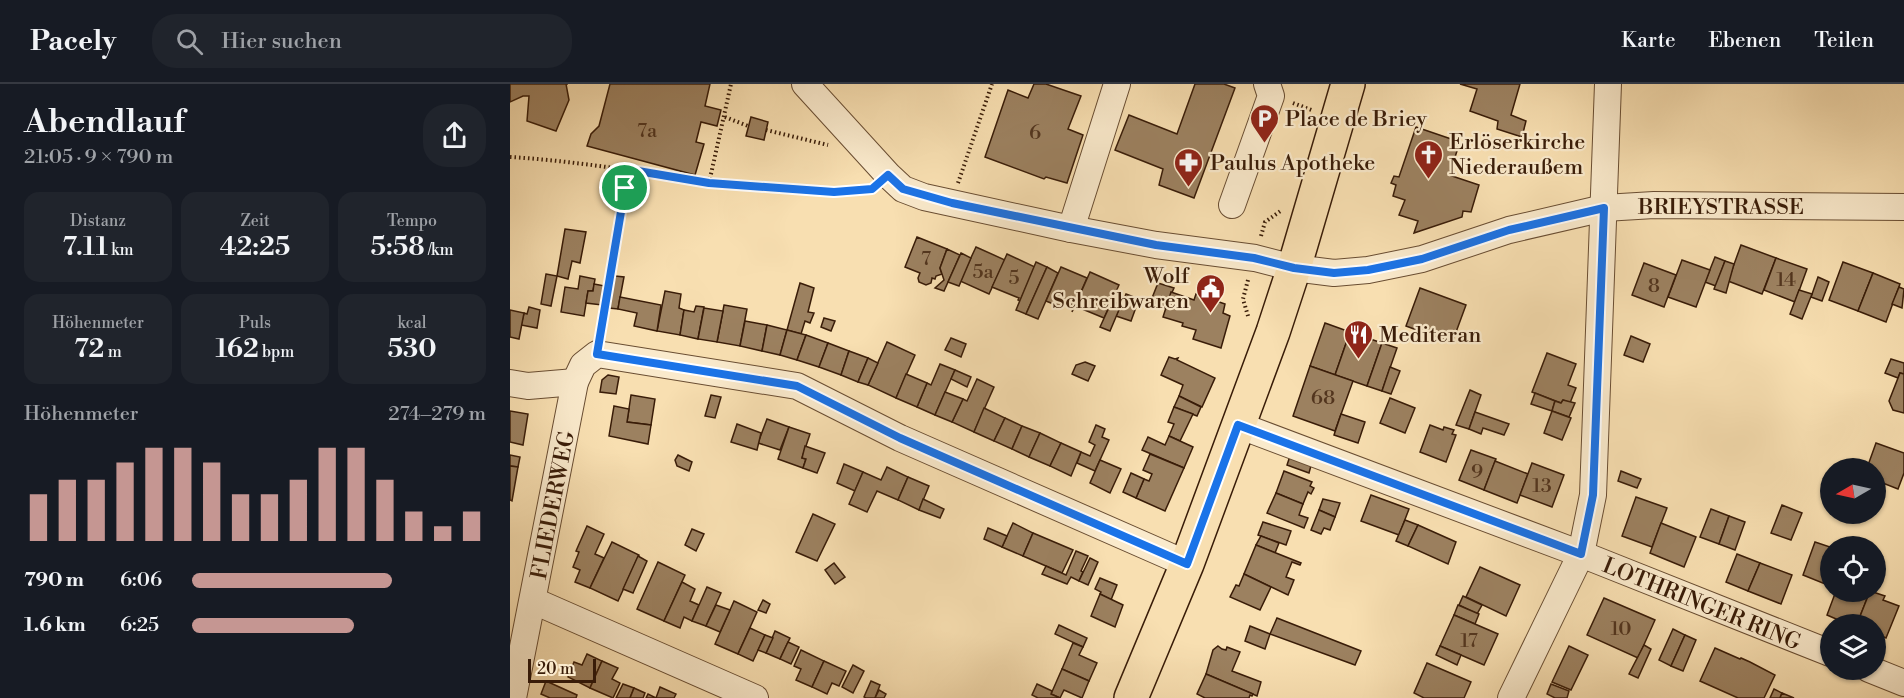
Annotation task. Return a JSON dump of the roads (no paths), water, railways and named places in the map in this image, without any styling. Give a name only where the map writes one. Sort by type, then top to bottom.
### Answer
[{"type":"main road","points":[[1131,698],[1187,564],[1294,268],[1348,84]]},
{"type":"street","name":"BRIEYSTRASSE","points":[[805,84],[903,189],[952,203],[1071,229],[1334,273],[1422,259],[1509,230],[1604,208],[1676,205],[1904,207]]},
{"type":"street","points":[[1071,229],[1117,84]]},
{"type":"street","points":[[1512,698],[1581,554],[1593,495],[1608,84]]},
{"type":"street","points":[[1232,205],[1269,90]]},
{"type":"street","name":"FLIEDERWEG","points":[[513,698],[534,601],[575,382],[583,365],[597,354],[797,386],[900,438],[1187,564]]},
{"type":"street","points":[[510,383],[528,386],[575,382]]},
{"type":"street","name":"LOTHRINGER RING","points":[[1238,425],[1581,554],[1820,650]]},
{"type":"street","points":[[534,601],[755,698]]},
{"type":"street","points":[[1886,676],[1904,683]]},
{"type":"place","name":"Place de Briey","points":[[1264,144]]},
{"type":"place","name":"Erlöserkirche Niederaußem","points":[[1428,180]]},
{"type":"place","name":"Paulus Apotheke","points":[[1189,188]]},
{"type":"place","name":"Wolf Schreibwaren","points":[[1210,314]]},
{"type":"place","name":"Mediteran","points":[[1358,360]]}]
